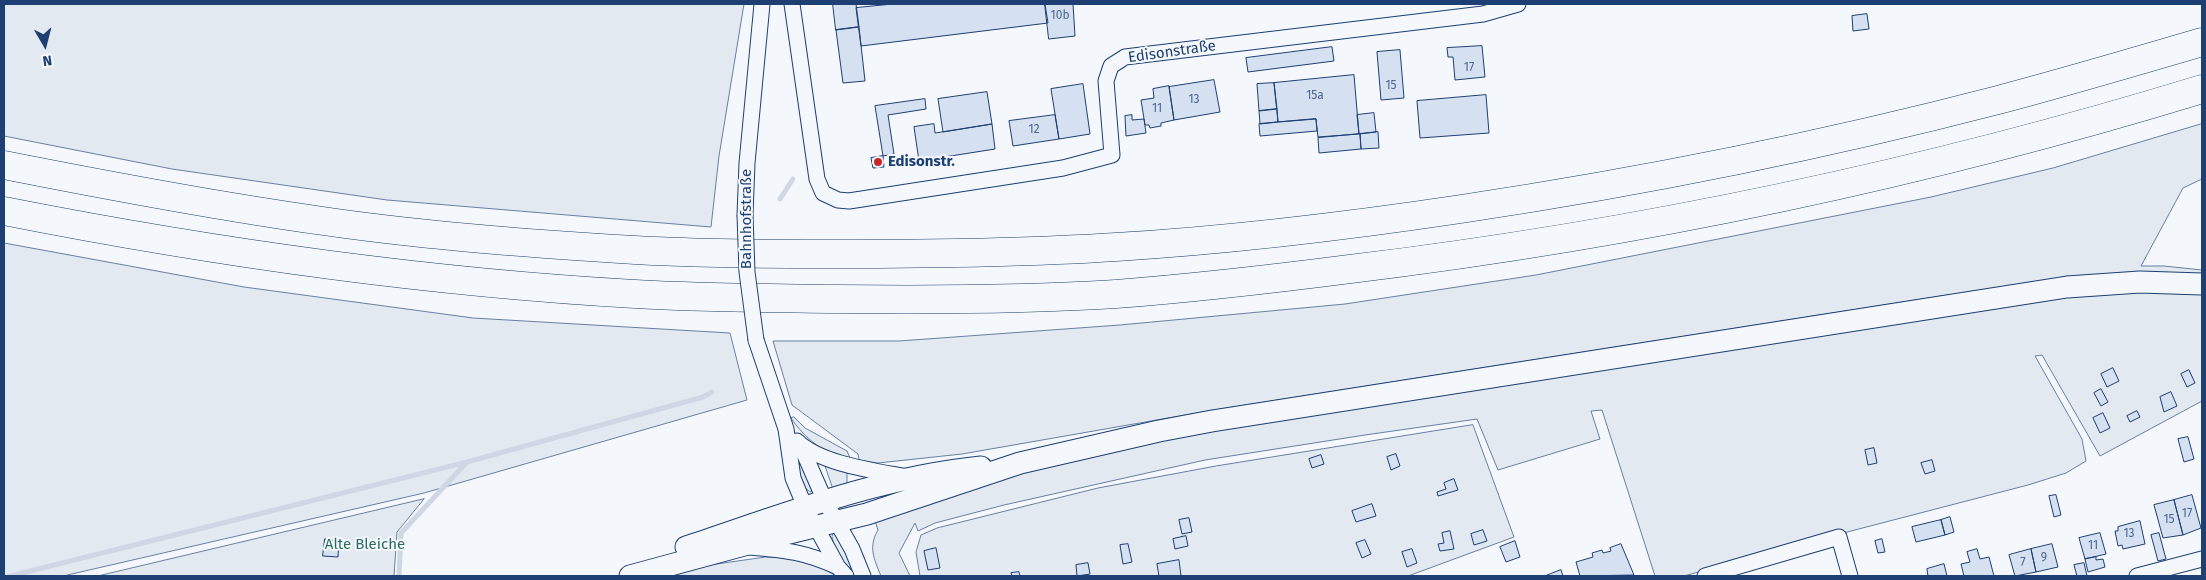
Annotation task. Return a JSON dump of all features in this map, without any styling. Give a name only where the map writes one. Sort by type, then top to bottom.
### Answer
[{"type":"highway","points":[[4,165],[114,187],[324,221],[429,234],[637,250],[784,254],[937,254],[1119,247],[1215,240],[1389,219],[1551,195],[1700,168],[1998,100],[2202,42]]},
{"type":"highway","points":[[4,212],[148,238],[306,262],[430,277],[573,290],[714,297],[939,300],[1115,294],[1226,284],[1408,262],[1648,224],[1871,178],[2019,141],[2202,89]]},
{"type":"main road","points":[[630,576],[737,546],[867,514],[1020,463],[1212,421],[2067,287],[2114,283],[2165,282],[2202,284]]},
{"type":"main road","points":[[619,576],[675,551],[825,501],[912,478],[952,470],[1020,463]]},
{"type":"street","name":"Bahnhofstraße","points":[[762,4],[747,163],[745,215],[747,272],[756,340],[786,429],[793,478],[805,507],[842,572]]},
{"type":"street","name":"Edisonstraße","points":[[792,4],[817,179],[822,193],[832,198],[850,201],[1063,168],[1112,155],[1106,81],[1111,66],[1125,57],[1483,14],[1518,4]]},
{"type":"street","name":"Bahnhofstraße","points":[[786,429],[800,444],[822,456],[852,467],[912,478]]},
{"type":"street","name":"Bahnhofstraße","points":[[800,444],[825,501],[838,521],[863,576]]},
{"type":"street","points":[[1704,576],[1839,537],[1850,576]]},
{"type":"street","name":"Bahnhofstraße","points":[[737,546],[787,550],[804,554],[842,572]]},
{"type":"street","points":[[2137,576],[2202,559]]},
{"type":"green space","points":[[4,4],[744,4],[719,156],[711,227],[387,200],[172,169],[4,136]]},
{"type":"green space","points":[[2202,124],[2202,179],[2183,188],[2141,266],[2164,266],[2202,270],[2202,275],[1948,295],[1214,410],[962,454],[878,463],[859,460],[858,454],[792,405],[773,341],[899,341],[1120,325],[1345,304],[1536,275],[1931,197],[2053,168]]},
{"type":"green space","points":[[4,243],[244,287],[473,318],[730,333],[747,400],[424,493],[63,576],[4,576]]},
{"type":"green space","points":[[2156,291],[2202,294],[2202,401],[2100,456],[2042,355],[2035,356],[2082,439],[2086,461],[2066,473],[2028,485],[1684,576],[1655,576],[1602,410],[1591,411],[1600,439],[1498,470],[1477,419],[1205,460],[1004,505],[935,523],[918,531],[915,523],[899,553],[910,576],[881,576],[873,553],[873,542],[878,530],[875,521],[1008,476],[1204,431],[2067,297]]},
{"type":"green space","points":[[794,417],[805,428],[847,451],[850,458],[833,454],[816,445],[796,425],[791,418]]},
{"type":"green space","points":[[1473,425],[1514,537],[1408,576],[920,576],[916,552],[921,535],[937,528],[1098,488],[1216,466]]},
{"type":"green space","points":[[794,446],[813,489],[811,492],[806,489],[800,478]]},
{"type":"green space","points":[[825,465],[847,472],[847,484],[833,488]]},
{"type":"green space","name":"Alte Bleiche","points":[[424,499],[397,532],[394,576],[98,576]]},
{"type":"green space","points":[[834,532],[842,541],[855,576],[837,556],[832,537]]},
{"type":"green space","points":[[766,557],[802,561],[820,567],[836,576],[672,576],[703,566]]},
{"type":"building","points":[[833,4],[856,4],[859,27],[836,30]]},
{"type":"building","points":[[893,4],[1045,4],[1048,23],[861,46],[856,8]]},
{"type":"building","points":[[1045,4],[1073,4],[1075,36],[1049,39]]},
{"type":"building","points":[[1867,14],[1869,29],[1853,31],[1852,16]]},
{"type":"building","points":[[859,27],[865,81],[843,83],[836,30]]},
{"type":"building","points":[[1482,46],[1485,77],[1455,80],[1453,57],[1448,57],[1447,48]]},
{"type":"building","points":[[1332,47],[1334,61],[1248,72],[1246,58]]},
{"type":"building","points":[[1400,50],[1404,98],[1381,100],[1377,52]]},
{"type":"building","points":[[1354,75],[1359,134],[1318,137],[1316,119],[1278,122],[1274,83]]},
{"type":"building","points":[[1214,80],[1220,112],[1174,120],[1169,87]]},
{"type":"building","points":[[1274,83],[1277,109],[1259,111],[1257,84]]},
{"type":"building","points":[[1083,84],[1090,134],[1059,139],[1051,89]]},
{"type":"building","points":[[1169,86],[1174,120],[1161,123],[1161,126],[1150,128],[1149,125],[1145,125],[1141,100],[1154,98],[1153,89]]},
{"type":"building","points":[[987,92],[992,124],[943,132],[938,99]]},
{"type":"building","points":[[1486,95],[1489,133],[1420,138],[1417,101]]},
{"type":"building","points":[[925,99],[926,109],[888,115],[894,154],[883,156],[875,106]]},
{"type":"building","points":[[1277,109],[1278,122],[1260,124],[1259,111]]},
{"type":"building","points":[[1374,113],[1376,132],[1359,134],[1357,115]]},
{"type":"building","points":[[1055,115],[1059,139],[1013,146],[1009,121]]},
{"type":"building","points":[[1132,115],[1132,120],[1144,119],[1146,133],[1126,136],[1125,116]]},
{"type":"building","points":[[1316,119],[1317,131],[1260,136],[1259,124]]},
{"type":"building","points":[[934,124],[935,133],[992,124],[995,149],[919,161],[914,127]]},
{"type":"building","points":[[1378,132],[1379,148],[1361,149],[1360,134]]},
{"type":"building","points":[[1360,134],[1361,149],[1319,153],[1318,138]]},
{"type":"building","name":"Edisonstr.","points":[[883,156],[884,167],[873,168],[871,158]]},
{"type":"building","points":[[2113,368],[2119,381],[2107,387],[2101,374]]},
{"type":"building","points":[[2189,370],[2195,383],[2187,387],[2181,374]]},
{"type":"building","points":[[2101,389],[2108,402],[2101,406],[2094,393]]},
{"type":"building","points":[[2171,392],[2177,406],[2164,412],[2160,397]]},
{"type":"building","points":[[2137,411],[2140,417],[2130,422],[2127,416]]},
{"type":"building","points":[[2103,413],[2110,428],[2100,433],[2093,418]]},
{"type":"building","points":[[2188,437],[2194,459],[2184,462],[2178,439]]},
{"type":"building","points":[[1874,448],[1877,463],[1868,465],[1865,450]]},
{"type":"building","points":[[1396,454],[1400,466],[1391,470],[1387,457]]},
{"type":"building","points":[[1321,455],[1324,464],[1312,468],[1309,459]]},
{"type":"building","points":[[1932,460],[1935,471],[1925,474],[1921,463]]},
{"type":"building","points":[[1454,479],[1458,490],[1438,496],[1437,492],[1446,489],[1444,483]]},
{"type":"building","points":[[2056,495],[2061,515],[2054,517],[2049,496]]},
{"type":"building","points":[[2192,495],[2201,528],[2183,535],[2174,500]]},
{"type":"building","points":[[2174,500],[2183,535],[2163,538],[2154,505]]},
{"type":"building","points":[[1372,504],[1376,516],[1356,522],[1352,511]]},
{"type":"building","points":[[1950,517],[1954,532],[1945,535],[1941,520]]},
{"type":"building","points":[[1189,518],[1192,532],[1182,534],[1179,520]]},
{"type":"building","points":[[1941,520],[1945,535],[1916,542],[1912,527]]},
{"type":"building","points":[[2140,521],[2145,544],[2123,549],[2122,545],[2118,546],[2115,531],[2118,531],[2118,527]]},
{"type":"building","points":[[1483,530],[1487,541],[1474,545],[1471,534]]},
{"type":"building","points":[[1450,531],[1454,549],[1440,551],[1438,544],[1444,543],[1442,533]]},
{"type":"building","points":[[2100,533],[2106,554],[2085,559],[2079,538]]},
{"type":"building","points":[[2159,533],[2166,559],[2158,561],[2151,535]]},
{"type":"building","points":[[1186,536],[1188,546],[1175,549],[1173,539]]},
{"type":"building","points":[[325,539],[339,541],[338,557],[323,556]]},
{"type":"building","points":[[1882,539],[1885,552],[1878,553],[1875,541]]},
{"type":"building","points":[[1365,540],[1371,554],[1362,558],[1356,543]]},
{"type":"building","points":[[1515,541],[1520,557],[1506,562],[1500,547]]},
{"type":"building","points":[[1128,544],[1132,562],[1123,564],[1120,545]]},
{"type":"building","points":[[1621,544],[1634,575],[1580,576],[1576,562],[1593,557],[1592,553],[1602,550],[1603,553],[1611,551],[1610,548]]},
{"type":"building","points":[[2052,544],[2058,567],[2036,572],[2031,549]]},
{"type":"building","points":[[936,548],[940,568],[928,570],[924,551]]},
{"type":"building","points":[[1412,549],[1417,563],[1407,567],[1402,552]]},
{"type":"building","points":[[1977,549],[1980,559],[1989,557],[1994,576],[1964,576],[1961,564],[1970,562],[1967,552]]},
{"type":"building","points":[[2031,549],[2036,572],[2015,576],[2009,555]]},
{"type":"building","points":[[2096,557],[2096,560],[2103,559],[2105,567],[2088,572],[2085,559]]},
{"type":"building","points":[[1179,560],[1181,576],[1159,576],[1157,564]]},
{"type":"building","points":[[1088,563],[1090,574],[1077,576],[1076,565]]},
{"type":"building","points":[[2084,563],[2087,576],[2077,576],[2074,565]]},
{"type":"building","points":[[1944,564],[1947,576],[1928,576],[1927,569]]},
{"type":"building","points":[[1561,570],[1563,576],[1545,576]]},
{"type":"building","points":[[1019,572],[1020,576],[1012,576],[1011,573]]},
{"type":"waterway","points":[[780,199],[793,179]]},
{"type":"waterway","points":[[399,576],[401,533],[467,462],[703,397],[712,392]]},
{"type":"waterway","points":[[10,576],[467,462]]},
{"type":"place","name":"Edisonstr.","points":[[878,162]]}]
